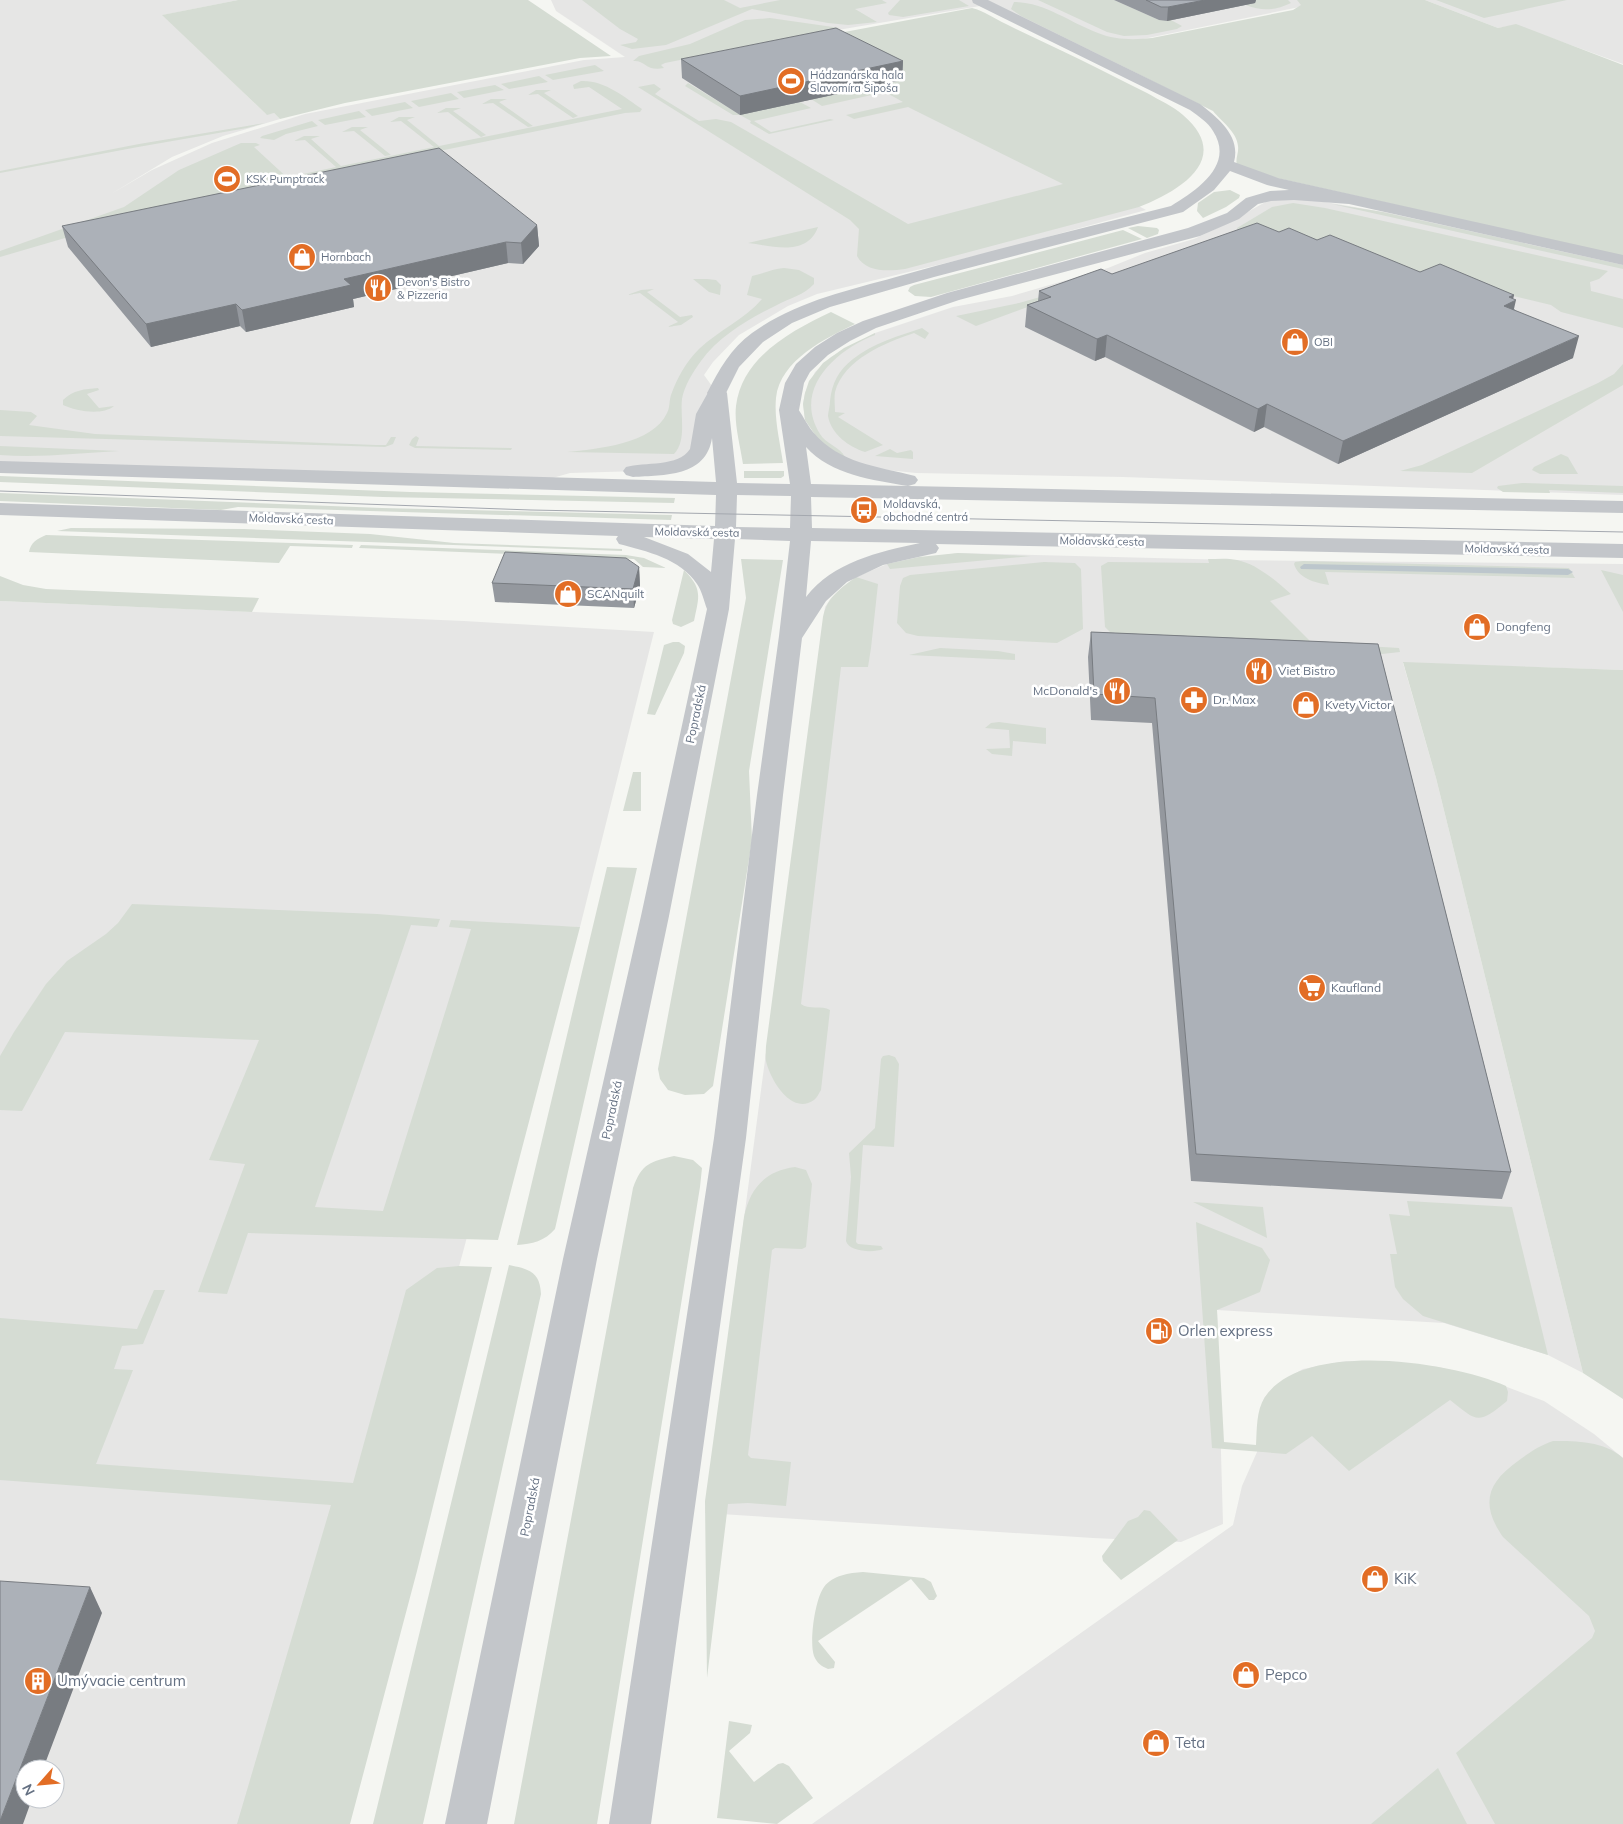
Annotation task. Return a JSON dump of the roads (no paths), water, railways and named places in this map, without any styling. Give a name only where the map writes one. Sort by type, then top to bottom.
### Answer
[{"type":"street","points":[[982,2],[1010,0]]},
{"type":"street","points":[[535,483],[570,473],[653,470],[672,468],[682,464],[699,453],[706,414],[731,365],[751,344],[780,323],[818,305],[928,273],[1168,212],[1190,201],[1207,189],[1226,164],[1228,147],[1226,139],[1220,129],[1195,106],[982,2]]},
{"type":"street","points":[[1226,164],[1251,194],[1252,201]]},
{"type":"street","points":[[1226,164],[1273,182],[1623,260]]},
{"type":"street","points":[[1207,189],[1240,181],[1273,182]]},
{"type":"street","points":[[630,1824],[730,1138],[770,794],[791,636],[801,534],[799,467],[789,410],[794,386],[803,369],[828,348],[865,328],[906,311],[1200,230],[1234,216],[1252,201],[1282,195],[1349,199]]},
{"type":"street","name":"Popradská","points":[[466,1824],[580,1259],[718,609],[724,554],[727,489],[717,393]]},
{"type":"street","points":[[789,410],[808,441],[822,453],[843,464],[880,475],[989,494]]},
{"type":"street","points":[[0,467],[727,489],[1623,507]]},
{"type":"street","name":"Moldavská cesta","points":[[0,508],[725,532],[1623,551]]},
{"type":"street","name":"Moldavská cesta","points":[[581,528],[660,549],[680,559],[698,571],[705,579],[718,609]]},
{"type":"street","points":[[791,636],[826,587],[853,569],[885,558],[978,538]]},
{"type":"waterway","points":[[1304,567],[1568,572]]},
{"type":"tram line","points":[[0,491],[531,510],[1623,532]]},
{"type":"place","name":"Hádzanárska hala Slavomíra Šipoša","points":[[791,81]]},
{"type":"place","name":"KSK Pumptrack","points":[[227,179]]},
{"type":"place","name":"Hornbach","points":[[302,257]]},
{"type":"place","name":"Devon's Bistro & Pizzeria","points":[[378,288]]},
{"type":"place","name":"OBI","points":[[1295,342]]},
{"type":"place","name":"Moldavská, obchodné centrá","points":[[864,510]]},
{"type":"place","name":"SCANquilt","points":[[568,594]]},
{"type":"place","name":"Dongfeng","points":[[1477,627]]},
{"type":"place","name":"Viet Bistro","points":[[1259,671]]},
{"type":"place","name":"McDonald's","points":[[1117,691]]},
{"type":"place","name":"Dr. Max","points":[[1194,700]]},
{"type":"place","name":"Kvety Victor","points":[[1306,705]]},
{"type":"place","name":"Kaufland","points":[[1312,988]]},
{"type":"place","name":"Orlen express","points":[[1159,1331]]},
{"type":"place","name":"KiK","points":[[1375,1579]]},
{"type":"place","name":"Pepco","points":[[1246,1675]]},
{"type":"place","name":"Umývacie centrum","points":[[38,1681]]},
{"type":"place","name":"Teta","points":[[1156,1743]]}]
